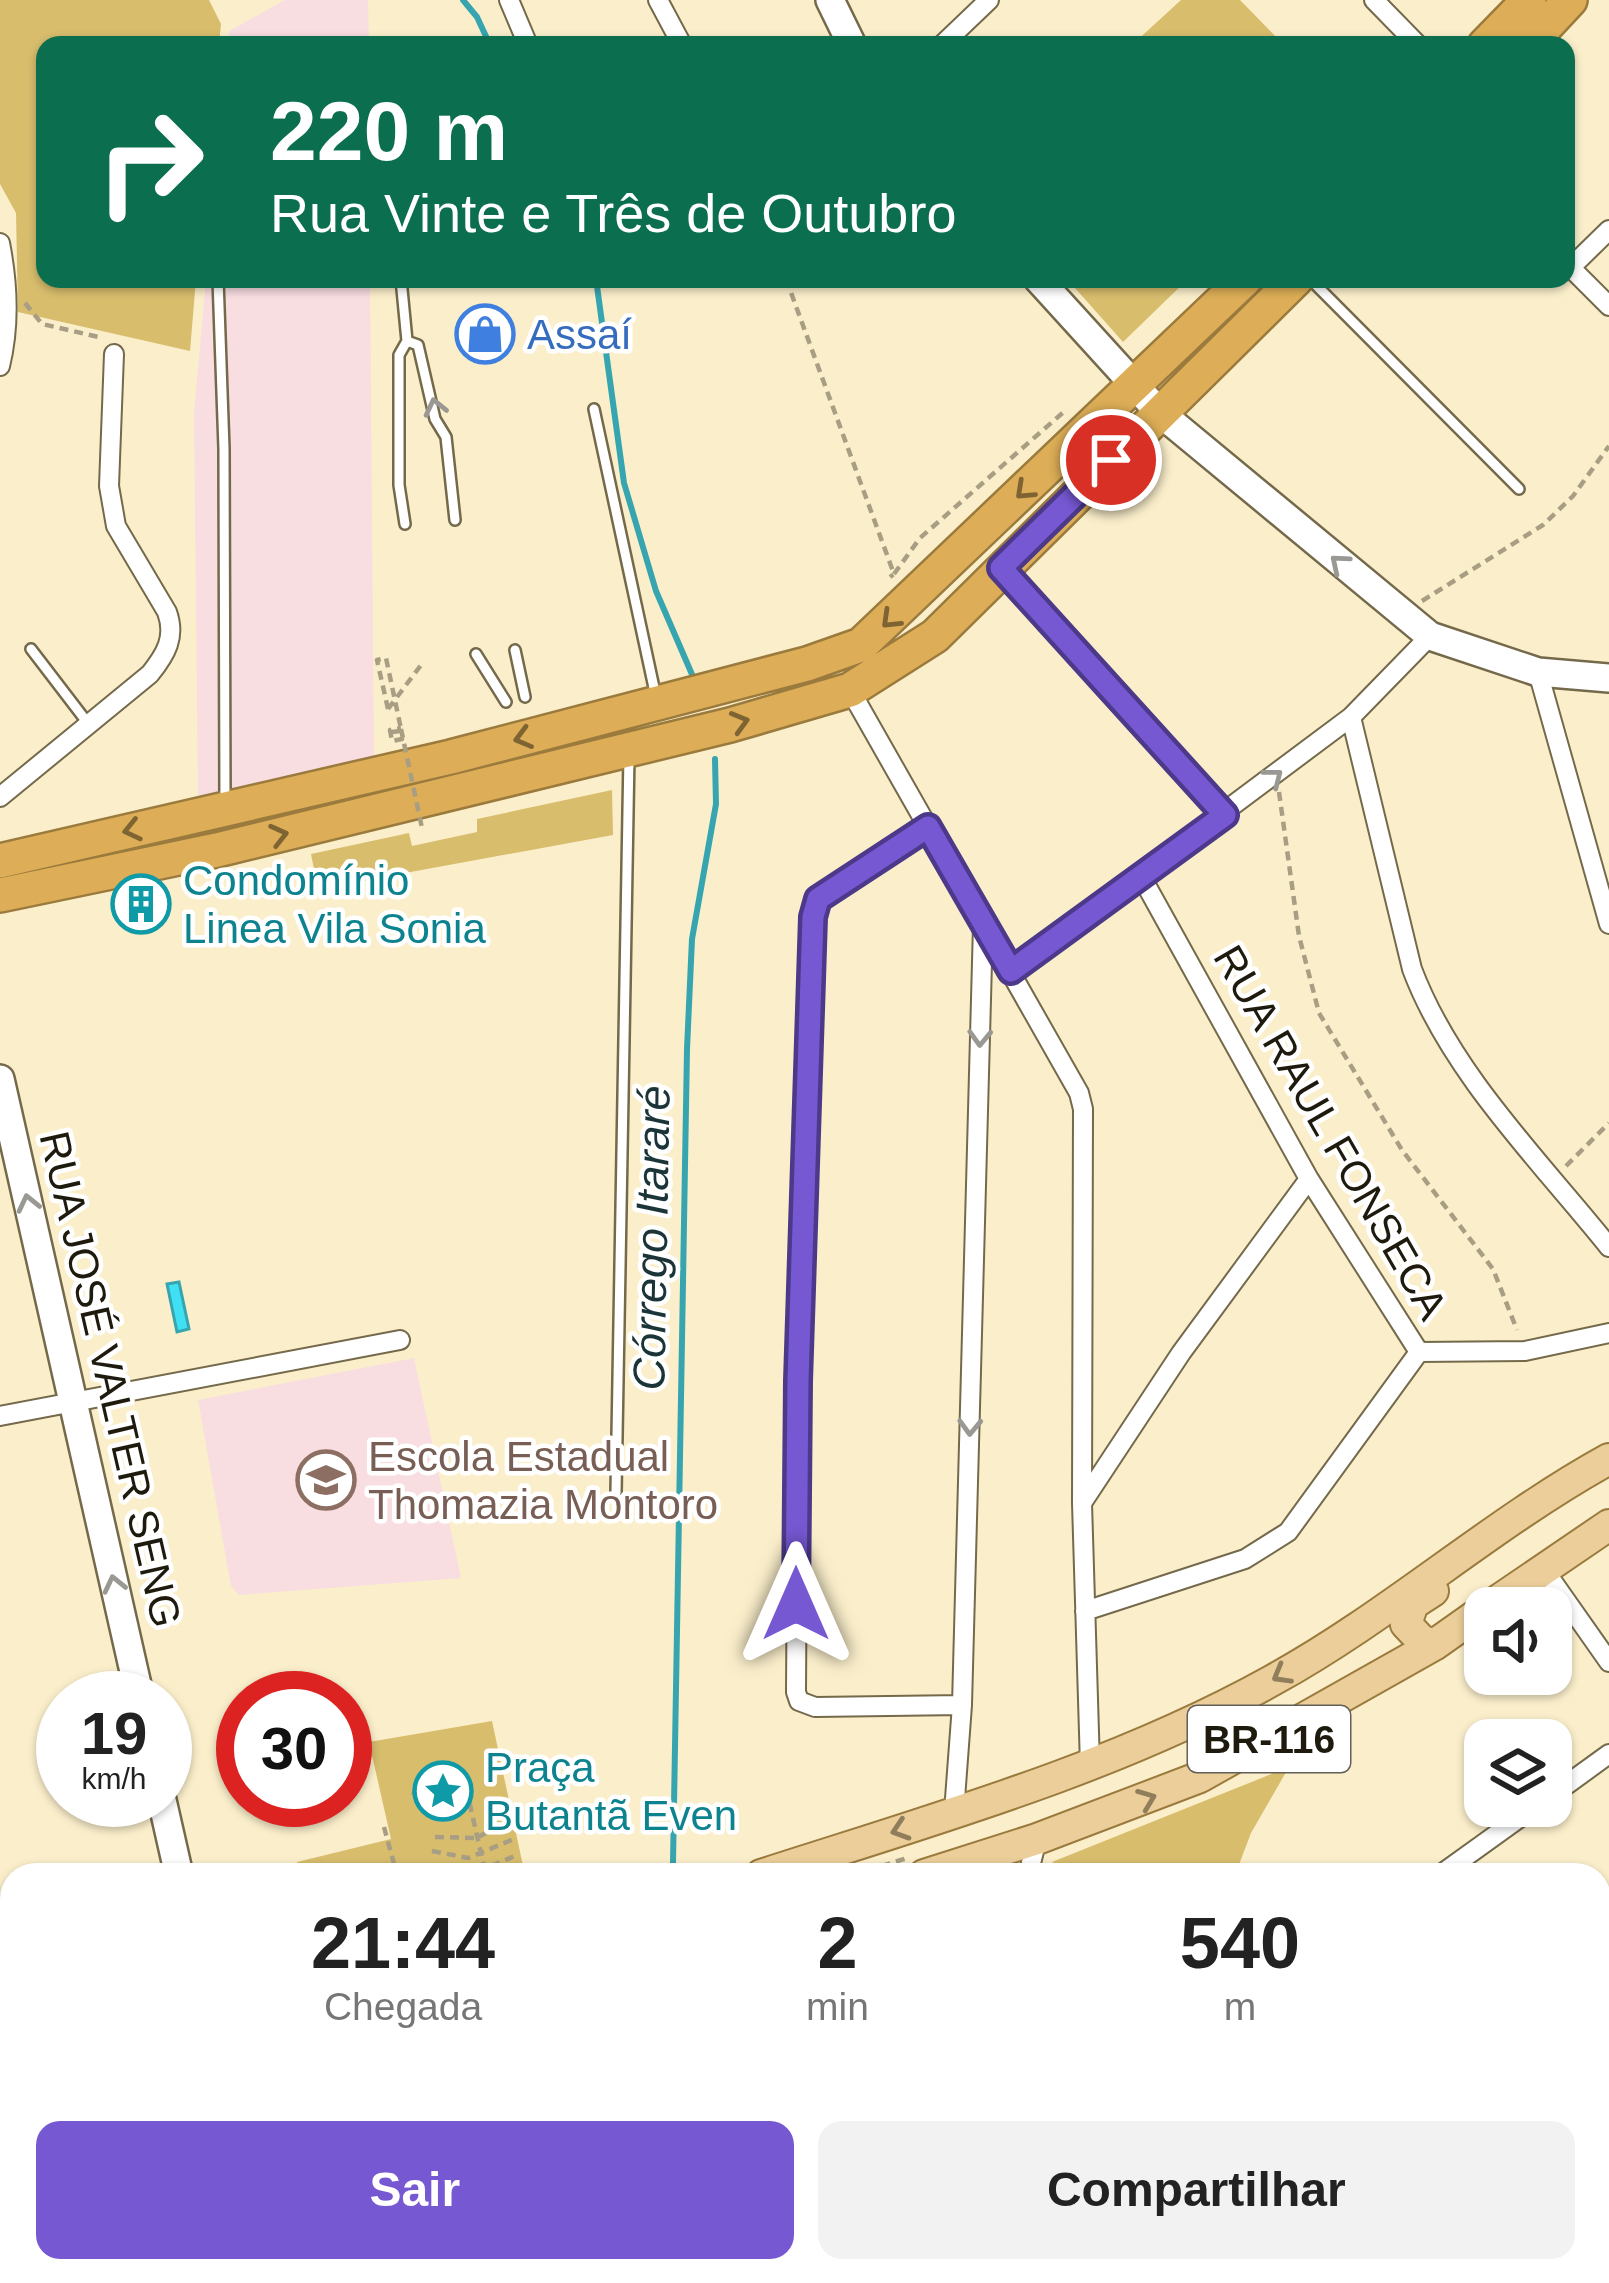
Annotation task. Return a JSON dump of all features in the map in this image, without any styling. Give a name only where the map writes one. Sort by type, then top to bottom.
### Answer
[{"type":"highway","points":[[1494,36],[1529,0]]},
{"type":"highway","points":[[1536,36],[1570,0]]},
{"type":"highway","points":[[0,861],[451,757],[808,664],[861,645],[1236,288]]},
{"type":"highway","points":[[0,895],[217,850],[850,690],[935,636],[1287,288]]},
{"type":"main road","name":"BR-116","points":[[797,1863],[1090,1765],[1217,1710],[1345,1637],[1532,1504],[1609,1459]]},
{"type":"main road","name":"BR-116","points":[[1517,1587],[1609,1525]]},
{"type":"main road","points":[[1434,1645],[1408,1630],[1407,1618],[1413,1604],[1435,1590],[1449,1566]]},
{"type":"main road","name":"BR-116","points":[[968,1863],[1200,1777],[1464,1624]]},
{"type":"main road","points":[[1276,1735],[1287,1718],[1361,1672],[1366,1650],[1345,1637]]},
{"type":"street","points":[[509,0],[524,36]]},
{"type":"street","points":[[658,0],[677,36]]},
{"type":"street","points":[[830,0],[848,36]]},
{"type":"street","points":[[952,36],[989,0]]},
{"type":"street","points":[[1374,0],[1409,36]]},
{"type":"street","points":[[1575,260],[1609,230]]},
{"type":"street","points":[[0,243],[8,279],[6,342],[0,366]]},
{"type":"street","points":[[1575,273],[1609,306]]},
{"type":"street","points":[[1046,288],[1160,412],[1430,636],[1538,672],[1609,677]]},
{"type":"street","points":[[0,797],[150,674],[164,656],[172,626],[116,526],[109,485],[114,354]]},
{"type":"street","points":[[1001,568],[1225,815]]},
{"type":"street","points":[[1011,971],[1351,717],[1430,636]]},
{"type":"street","points":[[1538,672],[1609,923]]},
{"type":"street","points":[[850,690],[1079,1093],[1083,1109],[1082,1503],[1090,1765]]},
{"type":"street","points":[[1351,717],[1412,969],[1426,1006],[1452,1051],[1609,1247]]},
{"type":"street","points":[[928,827],[825,892],[813,917],[798,1381],[796,1692],[800,1701],[815,1707],[962,1705]]},
{"type":"street","name":"RUA RAUL FONSECA","points":[[1085,1611],[1245,1559],[1288,1532],[1419,1352],[1309,1179],[1142,876]]},
{"type":"street","points":[[955,1812],[962,1705],[983,921]]},
{"type":"street","name":"RUA JOSÉ VALTER SENG","points":[[0,1078],[134,1671]]},
{"type":"street","points":[[1082,1503],[1181,1353],[1309,1179]]},
{"type":"street","points":[[1419,1352],[1525,1352],[1607,1339]]},
{"type":"street","points":[[0,1416],[400,1340]]},
{"type":"street","points":[[1543,1568],[1609,1662]]},
{"type":"street","points":[[1572,1781],[1609,1754]]},
{"type":"street","points":[[168,1827],[176,1863]]},
{"type":"street","points":[[1457,1863],[1507,1827]]},
{"type":"street","points":[[1031,1863],[1037,1839]]},
{"type":"lane","points":[[218,288],[224,448],[225,809]]},
{"type":"lane","points":[[402,288],[406,341],[398,356],[399,485],[405,524]]},
{"type":"lane","points":[[1319,288],[1519,489]]},
{"type":"lane","points":[[406,341],[418,345],[435,419],[446,437],[455,520]]},
{"type":"lane","points":[[594,409],[657,702]]},
{"type":"lane","points":[[31,649],[90,726]]},
{"type":"lane","points":[[515,650],[525,697]]},
{"type":"lane","points":[[476,654],[506,702]]},
{"type":"lane","points":[[616,1493],[629,749]]},
{"type":"path","points":[[8,279],[42,324],[101,335],[114,354]]},
{"type":"path","points":[[789,288],[894,574]]},
{"type":"path","points":[[881,587],[920,538],[1076,401]]},
{"type":"path","points":[[1400,615],[1543,525],[1573,496],[1609,446]]},
{"type":"path","points":[[422,828],[395,702],[391,680],[386,658],[377,660],[388,709],[400,693],[424,661]]},
{"type":"path","points":[[392,732],[400,730],[402,739],[392,741],[390,730],[401,729]]},
{"type":"path","points":[[1276,775],[1299,936],[1319,1013],[1402,1150],[1493,1269],[1525,1352]]},
{"type":"path","points":[[1554,1178],[1609,1123]]},
{"type":"path","points":[[412,1792],[441,1807],[470,1805],[483,1863]]},
{"type":"path","points":[[435,1838],[477,1838],[509,1819]]},
{"type":"path","points":[[384,1826],[394,1863]]},
{"type":"path","points":[[432,1850],[468,1858],[514,1839]]},
{"type":"path","points":[[502,1863],[517,1855]]},
{"type":"shaded area","points":[[0,0],[209,0],[221,24],[220,36],[36,36],[36,288],[195,288],[190,351],[18,312],[16,213],[0,184]]},
{"type":"shaded area","points":[[285,0],[368,0],[369,36],[229,36],[229,31]]},
{"type":"shaded area","points":[[1181,0],[1240,0],[1275,36],[1142,36]]},
{"type":"shaded area","points":[[205,288],[370,288],[374,758],[198,797],[194,413]]},
{"type":"shaded area","points":[[1075,288],[1179,288],[1123,342]]},
{"type":"shaded area","points":[[612,790],[613,835],[318,889],[311,854],[409,833],[412,846],[477,832],[477,819]]},
{"type":"shaded area","name":"Escola Estadual Thomazia Montoro","points":[[414,1358],[461,1578],[239,1595],[231,1586],[198,1400]]},
{"type":"shaded area","name":"Praça Butantã Even","points":[[492,1721],[522,1863],[297,1863],[391,1839],[372,1741]]},
{"type":"shaded area","points":[[1289,1767],[1240,1863],[1052,1862]]},
{"type":"water","points":[[179,1282],[189,1329],[177,1332],[167,1284]]},
{"type":"waterway","name":"Córrego Itararé","points":[[463,0],[486,36]]},
{"type":"waterway","name":"Córrego Itararé","points":[[597,288],[624,483],[656,591],[694,679]]},
{"type":"waterway","name":"Córrego Itararé","points":[[673,1863],[687,1049],[692,939],[716,804],[715,759]]},
{"type":"place","name":"Assaí","points":[[485,334]]},
{"type":"place","name":"Condomínio Linea Vila Sonia","points":[[141,904]]},
{"type":"place","name":"Escola Estadual Thomazia Montoro","points":[[326,1480]]},
{"type":"place","name":"Praça Butantã Even","points":[[443,1791]]},
{"type":"route","points":[[796,1604],[798,1381],[813,917],[818,899],[928,827],[1011,971],[1225,815],[1001,568],[1111,460]]}]
